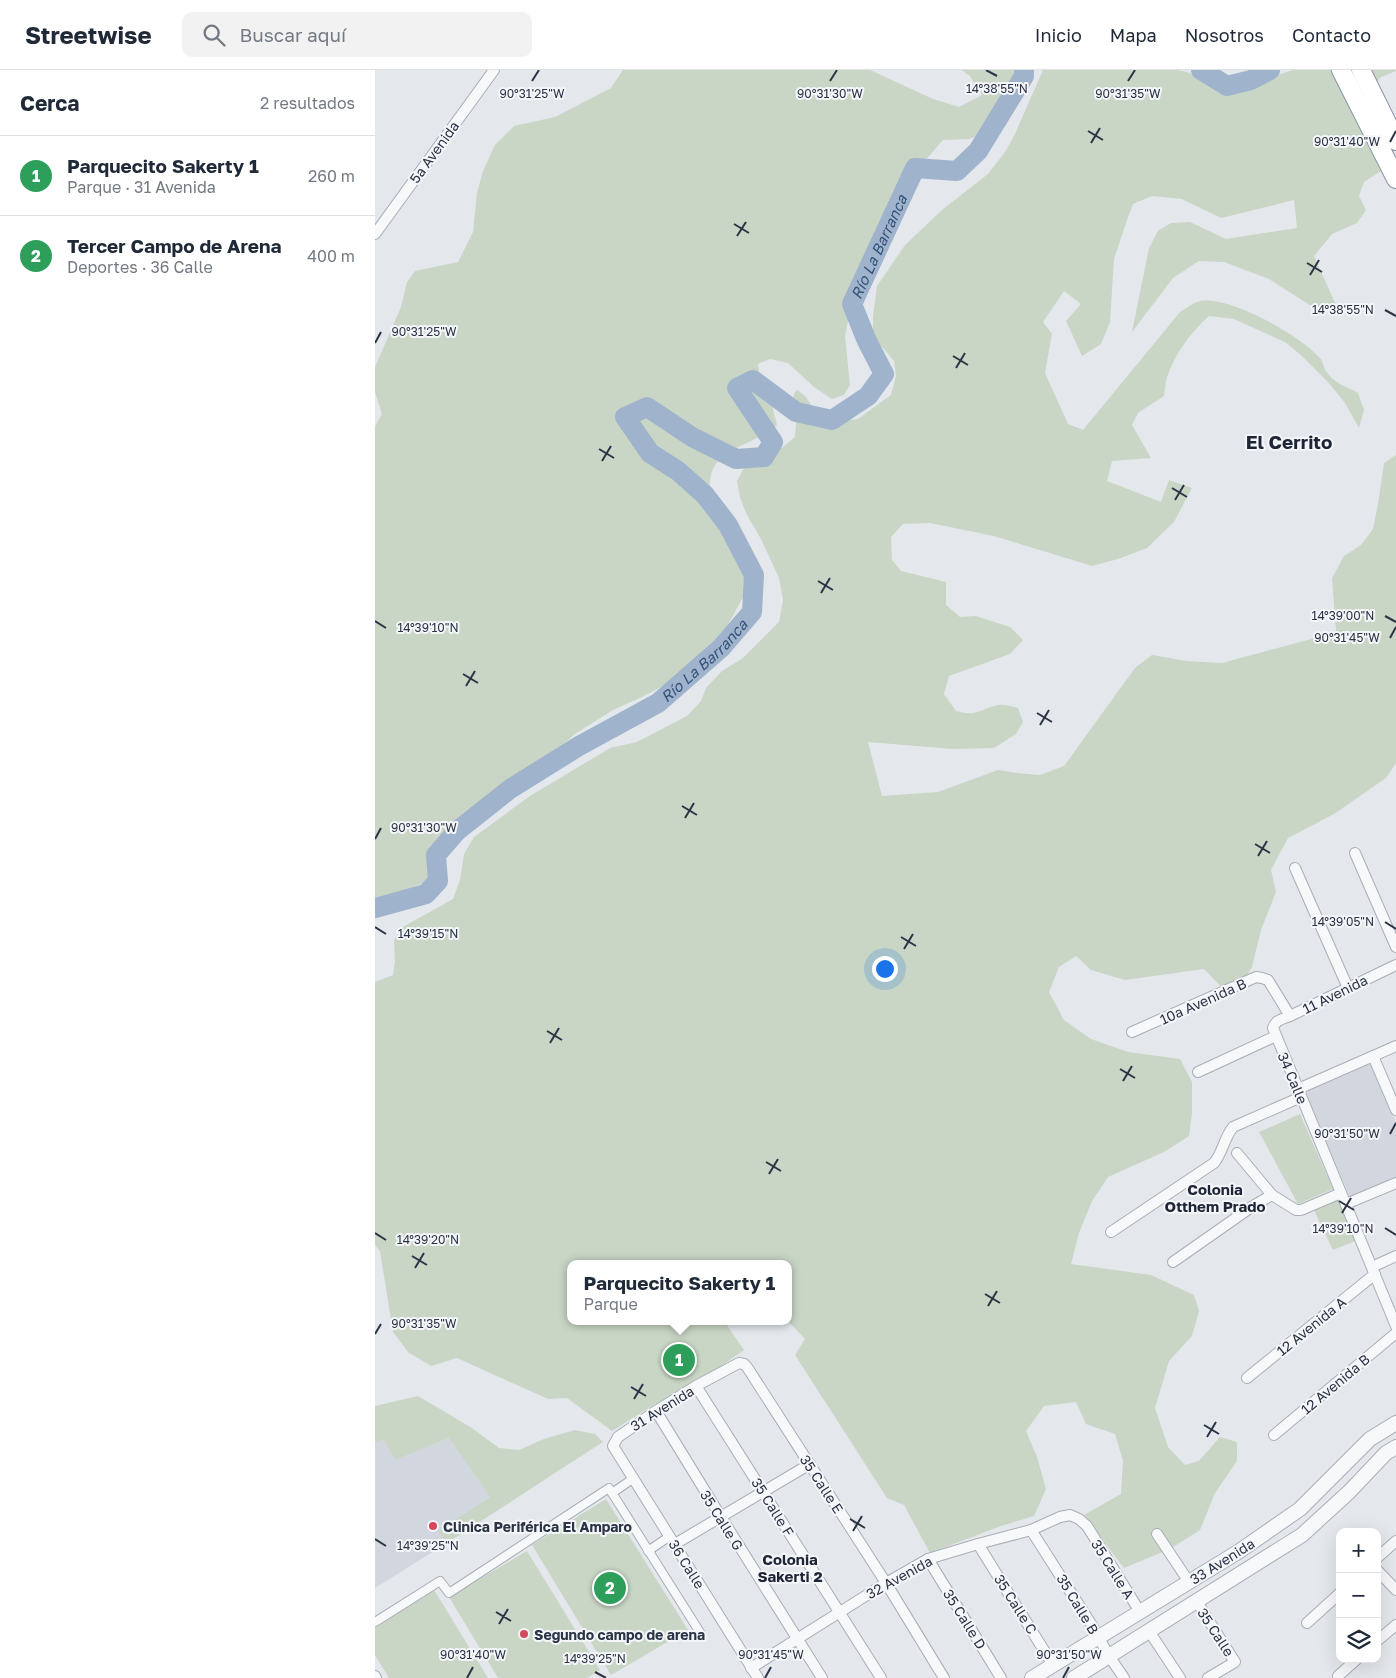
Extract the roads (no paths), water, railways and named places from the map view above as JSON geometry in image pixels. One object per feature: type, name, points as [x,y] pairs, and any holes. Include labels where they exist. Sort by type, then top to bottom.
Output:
[{"type":"highway","points":[[1341,70],[1396,179]]},
{"type":"highway","points":[[1361,70],[1396,141]]},
{"type":"street","name":"5a Avenida","points":[[375,234],[493,70]]},
{"type":"street","points":[[1355,853],[1396,947]]},
{"type":"street","points":[[1295,868],[1348,988]]},
{"type":"street","name":"11 Avenida","points":[[1275,1024],[1396,964]]},
{"type":"street","name":"10a Avenida B","points":[[1132,1032],[1256,978],[1268,980],[1290,1016]]},
{"type":"street","name":"34 Calle","points":[[1275,1024],[1273,1028],[1276,1036],[1341,1193],[1374,1271],[1393,1308],[1396,1326]]},
{"type":"street","points":[[1198,1072],[1276,1036]]},
{"type":"street","points":[[1111,1232],[1214,1163],[1220,1155],[1227,1135],[1233,1128],[1396,1046]]},
{"type":"street","points":[[1373,1056],[1396,1110]]},
{"type":"street","points":[[1237,1154],[1272,1195],[1290,1208],[1301,1210],[1341,1193]]},
{"type":"street","points":[[1346,1204],[1396,1183]]},
{"type":"street","points":[[1173,1262],[1253,1206],[1272,1195]]},
{"type":"street","name":"12 Avenida A","points":[[1247,1378],[1374,1271],[1396,1256]]},
{"type":"street","name":"12 Avenida B","points":[[1274,1435],[1396,1333]]},
{"type":"street","name":"31 Avenida","points":[[615,1450],[613,1446],[618,1436],[656,1411],[734,1365],[744,1364],[747,1367]]},
{"type":"street","name":"35 Calle E","points":[[747,1367],[886,1583],[944,1678]]},
{"type":"street","name":"35 Calle F","points":[[696,1386],[881,1678]]},
{"type":"street","name":"35 Calle G","points":[[656,1411],[822,1678]]},
{"type":"street","name":"33 Avenida","points":[[1032,1678],[1238,1552],[1300,1509],[1370,1439],[1396,1423]]},
{"type":"street","name":"33 Avenida","points":[[1074,1678],[1302,1535],[1349,1492],[1386,1453],[1396,1447]]},
{"type":"street","name":"36 Calle","points":[[615,1450],[673,1540],[757,1678]]},
{"type":"street","points":[[648,1551],[721,1517],[810,1464]]},
{"type":"street","points":[[612,1493],[634,1478]]},
{"type":"street","points":[[375,1622],[440,1581],[449,1594],[609,1488],[701,1634]]},
{"type":"street","name":"32 Avenida","points":[[751,1668],[886,1583],[928,1560],[1031,1530],[1060,1517],[1070,1515],[1079,1519],[1087,1526]]},
{"type":"street","name":"35 Calle A","points":[[1087,1526],[1140,1612]]},
{"type":"street","name":"35 Calle B","points":[[1031,1530],[1124,1678]]},
{"type":"street","points":[[1157,1534],[1189,1582]]},
{"type":"street","points":[[1381,1554],[1396,1541]]},
{"type":"street","name":"35 Calle C","points":[[978,1544],[1053,1665]]},
{"type":"street","name":"35 Calle D","points":[[928,1560],[1001,1678]]},
{"type":"street","points":[[1380,1573],[1396,1590]]},
{"type":"street","points":[[1307,1623],[1336,1597]]},
{"type":"street","name":"35 Calle","points":[[1197,1602],[1235,1662],[1208,1678]]},
{"type":"street","points":[[1381,1638],[1396,1625]]},
{"type":"street","points":[[1149,1631],[1180,1678]]},
{"type":"street","points":[[1338,1676],[1353,1663]]},
{"type":"waterway","name":"Río La Barranca","points":[[375,908],[426,894],[438,881],[436,855],[457,831],[510,789],[579,746],[658,703],[721,648],[752,612],[754,575],[728,525],[705,495],[678,471],[650,453],[625,417],[647,407],[692,437],[736,459],[764,457],[773,442],[737,388],[753,380],[796,412],[832,420],[868,396],[884,374],[867,341],[852,304],[915,168],[957,171],[978,151],[1024,76],[1024,70]]},
{"type":"waterway","name":"Río La Barranca","points":[[1201,70],[1227,86],[1251,80],[1270,70]]},
{"type":"place","name":"Parquecito Sakerty 1","points":[[679,1360]]},
{"type":"place","name":"Clinica Periférica El Amparo","points":[[433,1526]]},
{"type":"place","name":"Tercer Campo de Arena","points":[[610,1588]]},
{"type":"place","name":"Segundo campo de arena","points":[[524,1634]]},
{"type":"district","name":"El Cerrito","points":[[1289,441]]},
{"type":"district","name":"Colonia Otthem Prado","points":[[1215,1198]]},
{"type":"district","name":"Colonia Sakerti 2","points":[[790,1568]]}]
